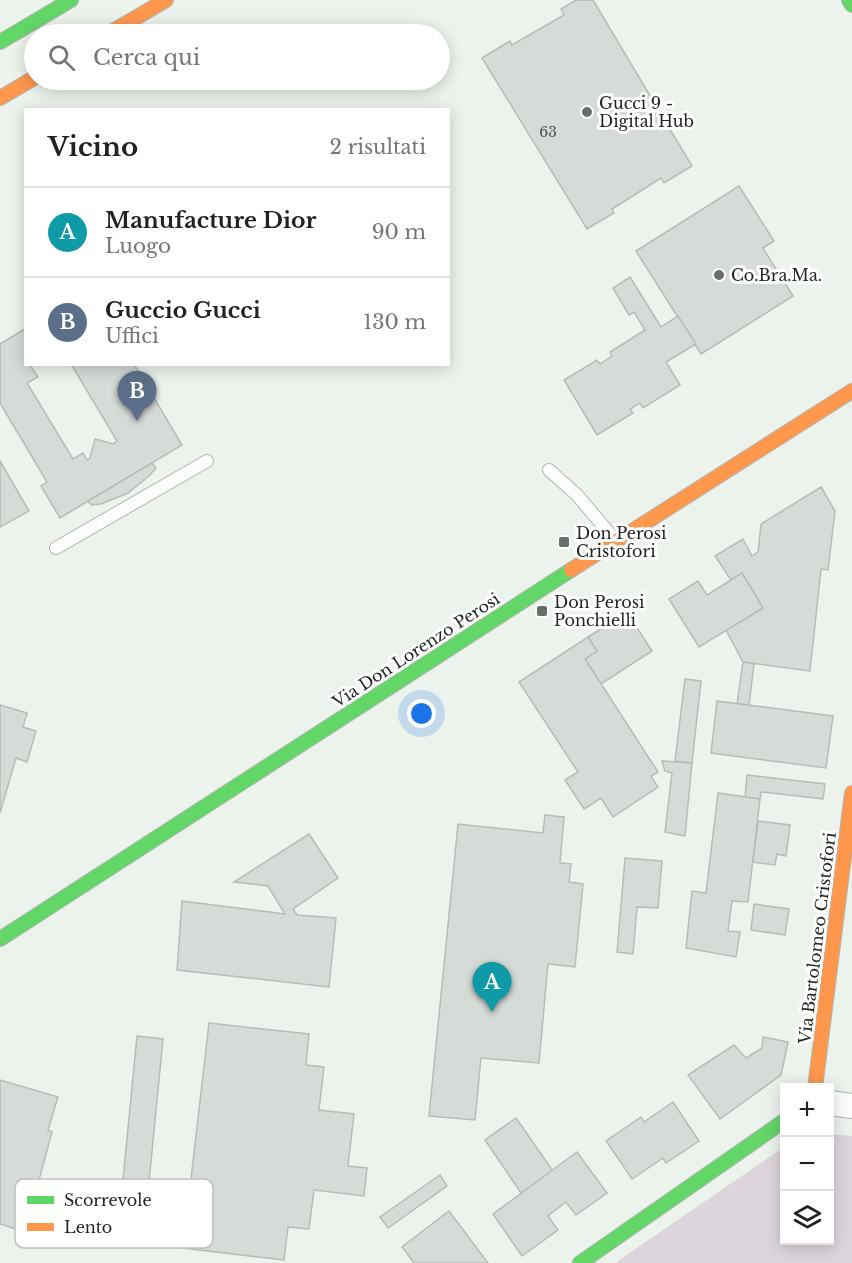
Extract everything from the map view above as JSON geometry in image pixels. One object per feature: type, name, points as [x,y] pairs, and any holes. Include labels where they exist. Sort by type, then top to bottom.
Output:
[{"type":"main road","points":[[30,24],[71,0]]},
{"type":"main road","points":[[125,24],[166,0]]},
{"type":"main road","points":[[849,0],[852,5]]},
{"type":"main road","points":[[0,42],[24,28]]},
{"type":"main road","points":[[0,98],[24,84]]},
{"type":"main road","name":"Via Don Lorenzo Perosi","points":[[0,939],[616,541],[852,392]]},
{"type":"main road","name":"Via Bartolomeo Cristofori","points":[[816,1083],[852,793]]},
{"type":"main road","points":[[580,1263],[780,1124]]},
{"type":"street","points":[[834,1104],[852,1106]]},
{"type":"lane","points":[[56,548],[207,461]]},
{"type":"lane","points":[[549,471],[577,495],[616,541]]},
{"type":"shaded area","points":[[834,1134],[852,1136],[852,1263],[615,1263],[780,1150],[780,1245],[834,1245]]},
{"type":"building","name":"Gucci 9 - Digital Hub","points":[[576,0],[593,0],[692,166],[664,183],[661,178],[612,209],[614,213],[587,229],[482,58],[510,41],[512,45],[564,15],[561,9]]},
{"type":"building","points":[[739,186],[774,241],[763,248],[793,296],[701,354],[636,251]]},
{"type":"building","points":[[630,277],[661,327],[678,316],[696,344],[666,362],[680,385],[643,408],[640,403],[630,409],[633,413],[597,435],[564,380],[597,360],[600,364],[612,356],[610,352],[645,330],[634,312],[629,315],[613,288]]},
{"type":"building","points":[[24,329],[24,366],[32,366],[38,377],[27,383],[73,459],[83,453],[87,460],[90,458],[95,439],[113,444],[117,441],[72,366],[135,366],[182,445],[60,518],[41,486],[47,482],[0,403],[0,344]]},
{"type":"building","points":[[0,461],[29,511],[0,527]]},
{"type":"building","points":[[152,463],[156,468],[128,493],[101,504],[91,505],[88,501]]},
{"type":"building","points":[[821,487],[835,511],[828,570],[821,569],[810,671],[743,662],[726,630],[763,608],[742,573],[731,580],[715,556],[743,539],[752,556],[758,552],[761,524]]},
{"type":"building","points":[[742,573],[763,608],[699,647],[669,599],[698,581],[707,595]]},
{"type":"building","points":[[627,612],[652,651],[601,684],[585,659],[597,651],[588,637]]},
{"type":"building","points":[[588,637],[597,651],[585,659],[658,772],[651,776],[658,787],[613,817],[601,798],[584,809],[565,780],[578,772],[519,682]]},
{"type":"building","points":[[743,662],[754,664],[749,705],[737,704]]},
{"type":"building","points":[[685,679],[701,681],[692,763],[675,761]]},
{"type":"building","points":[[717,701],[833,716],[826,768],[711,753]]},
{"type":"building","points":[[0,705],[27,713],[23,727],[36,731],[27,762],[16,758],[0,813]]},
{"type":"building","points":[[662,761],[692,763],[685,836],[665,832],[672,773],[665,771]]},
{"type":"building","points":[[747,775],[825,784],[823,799],[761,792],[760,799],[745,798]]},
{"type":"building","points":[[718,793],[760,799],[748,902],[732,901],[728,931],[740,932],[736,957],[686,948],[692,891],[706,893]]},
{"type":"building","points":[[545,815],[564,817],[560,863],[571,864],[569,882],[583,884],[575,967],[548,964],[539,1063],[481,1058],[475,1120],[429,1116],[458,824],[543,833]]},
{"type":"building","points":[[758,821],[790,825],[786,856],[777,854],[775,865],[753,862]]},
{"type":"building","points":[[309,834],[338,878],[293,909],[297,915],[336,918],[329,987],[177,970],[182,901],[285,914],[268,886],[234,882]]},
{"type":"building","points":[[625,858],[662,861],[658,908],[637,907],[633,954],[617,952]]},
{"type":"building","points":[[754,904],[789,909],[785,935],[751,930]]},
{"type":"building","points":[[209,1023],[309,1034],[306,1065],[324,1067],[319,1110],[354,1114],[348,1166],[367,1168],[364,1196],[314,1190],[309,1229],[288,1227],[284,1260],[183,1248],[213,1248],[213,1179],[191,1179]]},
{"type":"building","points":[[137,1036],[163,1039],[149,1179],[123,1179]]},
{"type":"building","points":[[763,1037],[788,1042],[781,1075],[720,1119],[688,1075],[734,1045],[746,1058],[762,1048]]},
{"type":"building","points":[[0,1080],[58,1097],[48,1130],[52,1132],[39,1179],[15,1179],[15,1229],[0,1224]]},
{"type":"building","points":[[673,1102],[699,1141],[666,1163],[663,1158],[632,1179],[606,1141],[641,1117],[644,1122]]},
{"type":"building","points":[[516,1118],[553,1171],[521,1193],[485,1140]]},
{"type":"building","points":[[577,1152],[607,1193],[576,1215],[566,1202],[548,1216],[558,1230],[522,1256],[493,1214]]},
{"type":"building","points":[[440,1175],[447,1186],[388,1228],[380,1217]]},
{"type":"building","points":[[449,1211],[488,1263],[414,1263],[402,1247]]},
{"type":"traffic: fast","points":[[30,24],[71,0]]},
{"type":"traffic: fast","points":[[849,0],[852,5]]},
{"type":"traffic: fast","points":[[0,42],[24,28]]},
{"type":"traffic: fast","points":[[0,939],[571,570]]},
{"type":"traffic: fast","points":[[580,1263],[780,1124]]},
{"type":"traffic: slow","points":[[125,24],[166,0]]},
{"type":"traffic: slow","points":[[0,98],[24,84]]},
{"type":"traffic: slow","points":[[571,570],[852,391]]},
{"type":"traffic: slow","points":[[816,1083],[852,793]]},
{"type":"place","name":"Gucci 9 - Digital Hub","points":[[587,112]]},
{"type":"place","name":"Co.Bra.Ma.","points":[[719,275]]},
{"type":"place","name":"Guccio Gucci","points":[[137,421]]},
{"type":"place","name":"Don Perosi Cristofori","points":[[564,542]]},
{"type":"place","name":"Don Perosi Ponchielli","points":[[542,611]]},
{"type":"place","name":"Manufacture Dior","points":[[492,1012]]}]
